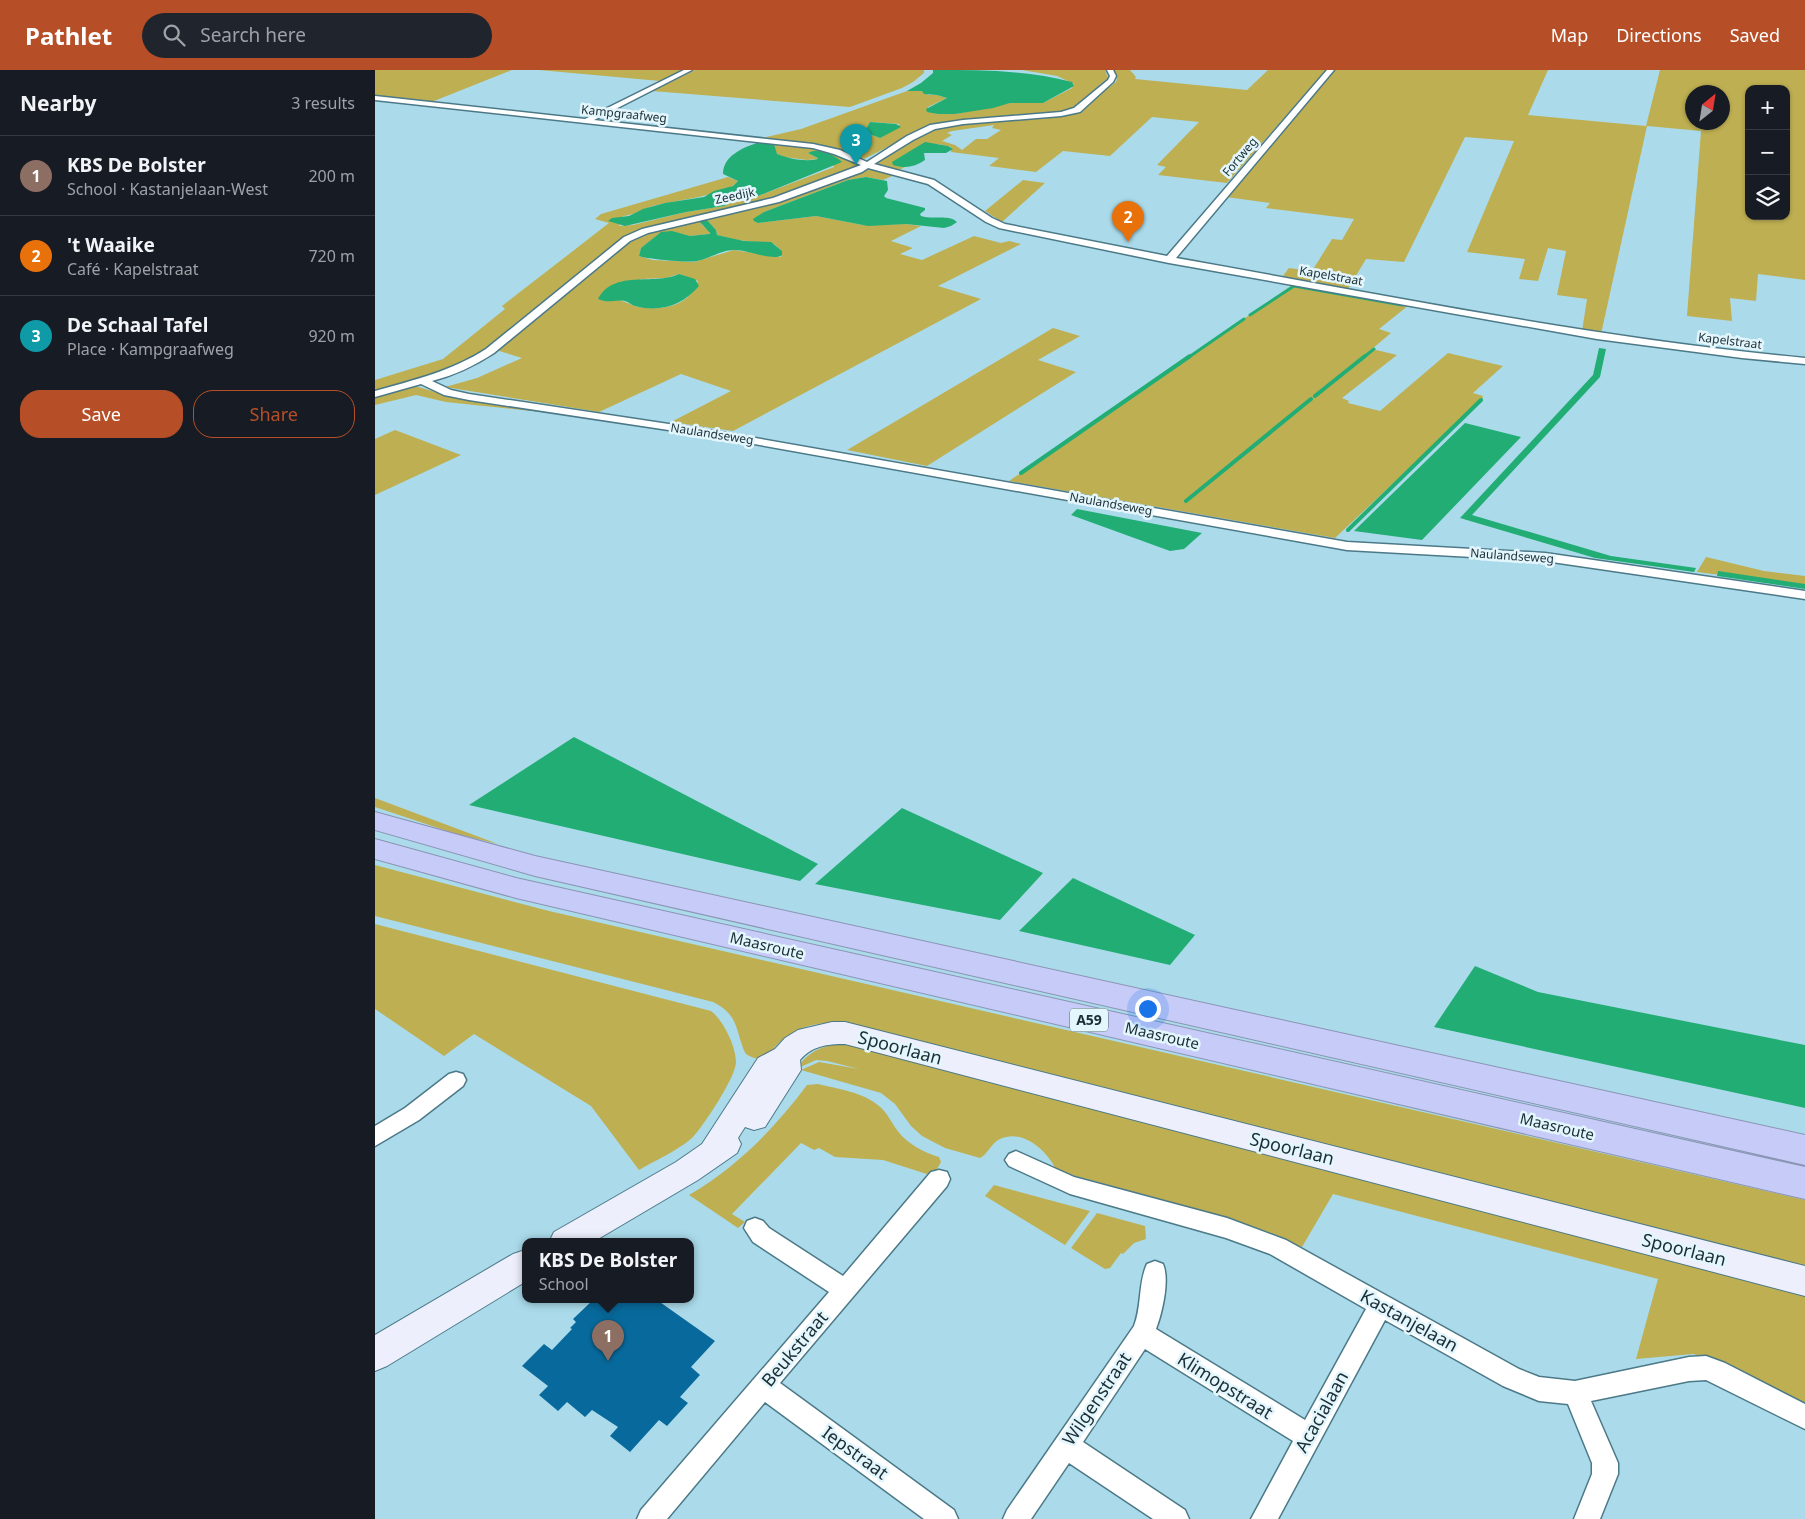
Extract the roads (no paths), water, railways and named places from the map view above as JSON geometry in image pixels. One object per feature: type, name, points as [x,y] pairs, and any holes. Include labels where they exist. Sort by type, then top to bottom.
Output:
[{"type":"highway","name":"Maasroute","points":[[375,821],[535,866],[1805,1150]]},
{"type":"highway","name":"Maasroute","points":[[375,849],[516,888],[1805,1183]]},
{"type":"main road","name":"Spoorlaan","points":[[572,1238],[687,1170],[734,1139],[753,1118],[786,1070],[785,1057],[795,1046],[808,1038],[832,1033],[845,1034],[1805,1281]]},
{"type":"main road","points":[[375,1354],[522,1267]]},
{"type":"street","points":[[586,121],[689,70]]},
{"type":"street","name":"Zeedijk","points":[[375,394],[461,368],[483,356],[607,254],[635,235],[669,224],[763,204],[868,165],[910,138],[933,127],[963,122],[1061,114],[1073,111],[1111,81],[1113,76],[1110,70]]},
{"type":"street","name":"Fortweg","points":[[1169,260],[1331,70]]},
{"type":"street","name":"Kampgraafweg","points":[[375,98],[813,146],[837,152],[868,165]]},
{"type":"street","name":"Kapelstraat","points":[[868,165],[931,182],[1001,226],[1088,245],[1597,336],[1742,355],[1805,361]]},
{"type":"street","name":"Naulandseweg","points":[[423,381],[431,386],[455,394],[715,434],[1347,546],[1545,557],[1805,595]]},
{"type":"street","points":[[375,1137],[412,1114],[456,1080]]},
{"type":"street","name":"Kastanjelaan","points":[[1016,1160],[1070,1185],[1252,1236],[1311,1265],[1523,1383],[1545,1390],[1575,1393],[1689,1369],[1706,1368],[1725,1375],[1805,1417]]},
{"type":"street","name":"Beukstraat","points":[[650,1519],[939,1179]]},
{"type":"street","points":[[755,1228],[761,1235],[845,1290]]},
{"type":"street","name":"Wilgenstraat","points":[[1016,1519],[1142,1334],[1150,1315],[1155,1271]]},
{"type":"street","name":"Acacialaan","points":[[1264,1519],[1381,1305]]},
{"type":"street","name":"Klimopstraat","points":[[1142,1334],[1309,1437]]},
{"type":"street","name":"Iepstraat","points":[[764,1386],[945,1519]]},
{"type":"street","points":[[1575,1393],[1605,1463],[1605,1474],[1587,1519]]},
{"type":"street","points":[[1066,1446],[1176,1519]]},
{"type":"waterway","points":[[1250,315],[1294,286],[1402,305]]},
{"type":"waterway","points":[[1189,357],[1244,319]]},
{"type":"waterway","points":[[1364,357],[1374,349]]},
{"type":"waterway","points":[[1021,473],[1190,356]]},
{"type":"waterway","points":[[1315,396],[1365,356]]},
{"type":"waterway","points":[[1186,501],[1311,399]]},
{"type":"waterway","points":[[1348,530],[1481,400]]},
{"type":"place","name":"De Schaal Tafel","points":[[856,165]]},
{"type":"place","name":"'t Waaike","points":[[1128,242]]},
{"type":"place","name":"KBS De Bolster","points":[[608,1361]]}]
